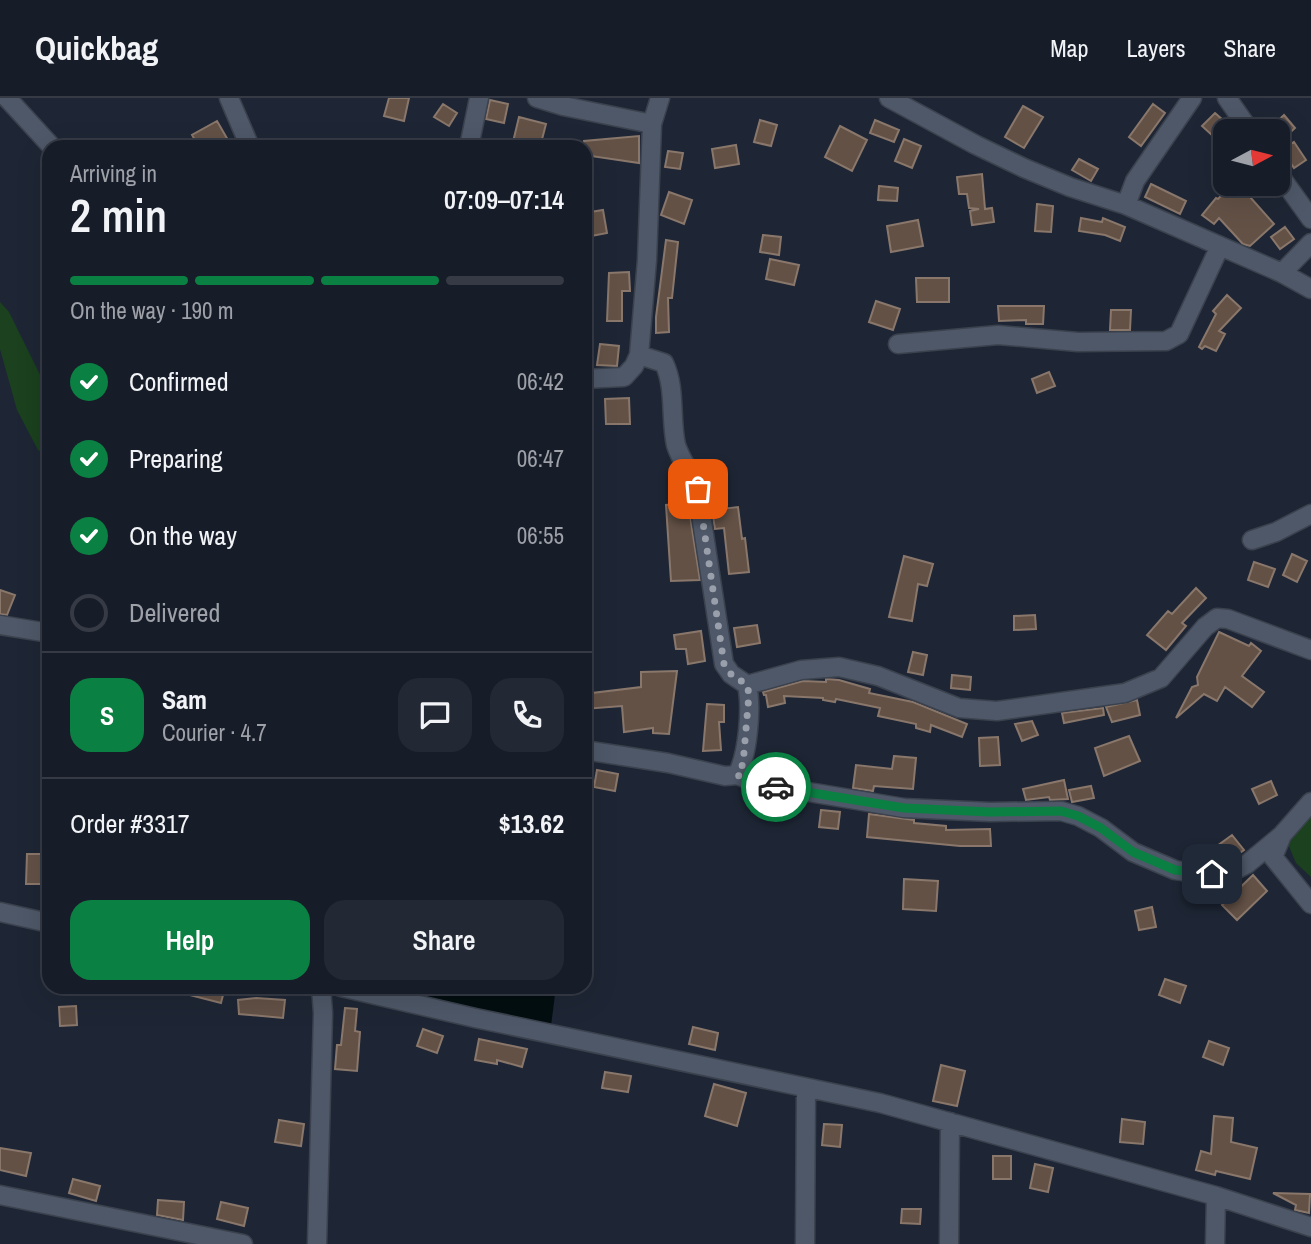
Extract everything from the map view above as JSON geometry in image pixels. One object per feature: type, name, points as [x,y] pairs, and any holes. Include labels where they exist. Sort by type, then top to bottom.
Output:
[{"type":"street","points":[[8,98],[46,140]]},
{"type":"street","points":[[229,98],[247,140]]},
{"type":"street","points":[[470,140],[479,98]]},
{"type":"street","points":[[537,98],[652,124]]},
{"type":"street","points":[[592,379],[624,377],[639,355],[647,260],[652,124],[660,98]]},
{"type":"street","points":[[889,98],[1024,168],[1070,187],[1126,205],[1282,273],[1311,289]]},
{"type":"street","points":[[1126,205],[1136,181],[1192,98]]},
{"type":"street","points":[[1227,98],[1242,119]]},
{"type":"street","points":[[1290,190],[1311,219]]},
{"type":"street","points":[[1282,273],[1311,243]]},
{"type":"street","points":[[898,344],[998,335],[1078,342],[1166,341],[1179,334],[1220,246]]},
{"type":"street","points":[[639,355],[664,363],[670,375],[676,442],[680,456],[698,489],[722,657],[731,674],[747,685],[802,670],[839,667],[877,676],[959,708],[997,711],[1125,693],[1161,678],[1205,627],[1217,618],[1311,650]]},
{"type":"street","points":[[1252,540],[1276,532],[1311,514]]},
{"type":"street","points":[[0,625],[42,632]]},
{"type":"street","points":[[737,775],[743,764],[745,750],[747,685]]},
{"type":"street","points":[[592,751],[668,763],[724,776],[737,775],[761,784],[904,808],[990,812],[1061,811],[1101,828],[1133,852],[1175,870],[1193,873],[1228,874],[1247,864],[1282,835],[1311,802]]},
{"type":"street","points":[[1282,835],[1273,858],[1311,904]]},
{"type":"street","points":[[0,912],[42,921]]},
{"type":"street","points":[[317,1244],[322,994]]},
{"type":"street","points":[[371,994],[880,1103],[1216,1196],[1311,1227]]},
{"type":"street","points":[[805,1244],[806,1089]]},
{"type":"street","points":[[949,1244],[950,1122]]},
{"type":"street","points":[[0,1195],[243,1244]]},
{"type":"street","points":[[1215,1244],[1216,1196]]},
{"type":"green space","points":[[0,302],[9,312],[42,379],[42,452],[38,450],[17,410],[0,349]]},
{"type":"green space","points":[[1311,816],[1311,877],[1296,863],[1288,844]]},
{"type":"shaded area","points":[[413,994],[555,994],[551,1026],[429,1000]]},
{"type":"building","points":[[389,98],[409,98],[404,121],[384,116]]},
{"type":"building","points":[[490,100],[508,104],[504,123],[486,119]]},
{"type":"building","points":[[443,104],[457,113],[449,126],[434,117]]},
{"type":"building","points":[[1153,104],[1165,113],[1141,146],[1129,137]]},
{"type":"building","points":[[1023,106],[1043,117],[1024,148],[1005,137]]},
{"type":"building","points":[[1215,113],[1222,119],[1213,119],[1213,136],[1202,126]]},
{"type":"building","points":[[519,117],[546,124],[542,140],[513,140]]},
{"type":"building","points":[[760,120],[777,125],[771,146],[754,142]]},
{"type":"building","points":[[875,120],[899,130],[894,142],[870,133]]},
{"type":"building","points":[[217,121],[228,140],[195,140],[192,135]]},
{"type":"building","points":[[840,126],[867,140],[852,171],[825,157]]},
{"type":"building","points":[[639,136],[639,163],[592,156],[592,140]]},
{"type":"building","points":[[904,139],[921,146],[912,168],[895,161]]},
{"type":"building","points":[[1294,142],[1306,160],[1294,168],[1290,162],[1290,145]]},
{"type":"building","points":[[736,145],[739,164],[715,168],[712,149]]},
{"type":"building","points":[[668,151],[683,153],[680,169],[665,167]]},
{"type":"building","points":[[1079,159],[1098,169],[1091,181],[1072,170]]},
{"type":"building","points":[[982,174],[985,209],[992,208],[994,222],[972,225],[970,211],[979,209],[969,208],[967,194],[959,194],[957,177]]},
{"type":"building","points":[[1151,184],[1186,201],[1180,214],[1145,197]]},
{"type":"building","points":[[879,186],[898,188],[897,201],[878,200]]},
{"type":"building","points":[[669,192],[692,200],[684,224],[661,215]]},
{"type":"building","points":[[1221,196],[1251,196],[1274,224],[1250,246],[1243,244],[1219,218],[1214,224],[1202,215],[1216,198]]},
{"type":"building","points":[[1037,204],[1053,206],[1051,232],[1035,231]]},
{"type":"building","points":[[603,210],[607,233],[592,236],[592,212]]},
{"type":"building","points":[[1081,218],[1102,222],[1103,218],[1125,227],[1120,241],[1105,235],[1079,231]]},
{"type":"building","points":[[918,220],[923,246],[891,252],[887,226]]},
{"type":"building","points":[[1285,227],[1294,239],[1280,249],[1271,237]]},
{"type":"building","points":[[763,235],[781,237],[779,255],[760,252]]},
{"type":"building","points":[[666,240],[678,242],[672,298],[668,298],[669,332],[656,333],[656,317]]},
{"type":"building","points":[[770,259],[799,265],[794,285],[766,279]]},
{"type":"building","points":[[629,272],[630,291],[622,291],[622,321],[607,321],[609,273]]},
{"type":"building","points":[[916,278],[949,278],[949,302],[917,302]]},
{"type":"building","points":[[1227,295],[1241,308],[1219,331],[1225,334],[1216,351],[1205,346],[1202,349],[1199,347],[1216,314],[1213,311]]},
{"type":"building","points":[[876,301],[900,309],[893,330],[869,322]]},
{"type":"building","points":[[998,306],[1044,306],[1043,324],[1026,324],[1026,320],[999,321]]},
{"type":"building","points":[[1111,310],[1131,310],[1130,330],[1110,330]]},
{"type":"building","points":[[600,344],[619,346],[617,366],[597,365]]},
{"type":"building","points":[[1049,372],[1055,386],[1037,393],[1032,379]]},
{"type":"building","points":[[629,398],[630,424],[606,424],[605,399]]},
{"type":"building","points":[[688,503],[700,580],[671,581],[666,505]]},
{"type":"building","points":[[738,507],[749,572],[729,574],[724,528],[715,529],[712,510]]},
{"type":"building","points":[[1292,554],[1307,561],[1297,582],[1283,575]]},
{"type":"building","points":[[904,556],[933,564],[927,586],[918,584],[912,621],[889,617]]},
{"type":"building","points":[[1254,562],[1275,569],[1268,587],[1248,580]]},
{"type":"building","points":[[1196,588],[1206,598],[1182,623],[1186,626],[1166,650],[1147,635],[1168,611],[1172,614]]},
{"type":"building","points":[[0,590],[15,595],[7,615],[0,614]]},
{"type":"building","points":[[1035,615],[1036,629],[1014,630],[1014,616]]},
{"type":"building","points":[[757,625],[760,643],[737,647],[734,628]]},
{"type":"building","points":[[701,631],[705,661],[688,664],[686,649],[676,649],[674,635]]},
{"type":"building","points":[[1219,632],[1249,646],[1251,643],[1261,651],[1242,676],[1264,692],[1252,707],[1225,687],[1217,701],[1204,694],[1176,718],[1192,687],[1198,685],[1197,677]]},
{"type":"building","points":[[913,652],[927,655],[923,675],[908,672]]},
{"type":"building","points":[[677,671],[669,734],[653,733],[653,728],[624,732],[622,706],[592,708],[592,693],[641,687],[641,672]]},
{"type":"building","points":[[952,675],[971,677],[970,690],[951,688]]},
{"type":"building","points":[[826,679],[870,689],[869,693],[913,702],[967,724],[962,737],[931,725],[930,732],[916,728],[916,724],[878,716],[880,708],[836,699],[835,702],[823,698],[784,696],[785,703],[768,707],[763,692],[803,681],[826,682]]},
{"type":"building","points":[[1137,700],[1140,715],[1112,722],[1106,707]]},
{"type":"building","points":[[707,704],[724,705],[724,722],[719,722],[721,750],[703,751]]},
{"type":"building","points":[[1103,708],[1104,715],[1064,723],[1062,713]]},
{"type":"building","points":[[1032,721],[1038,735],[1022,741],[1015,724]]},
{"type":"building","points":[[1129,736],[1140,761],[1104,776],[1095,748]]},
{"type":"building","points":[[998,737],[1000,765],[980,766],[979,738]]},
{"type":"building","points":[[894,756],[916,758],[913,789],[874,786],[873,791],[853,788],[856,765],[892,769]]},
{"type":"building","points":[[597,770],[618,774],[615,791],[594,787]]},
{"type":"building","points":[[1064,780],[1068,799],[1050,800],[1049,797],[1026,800],[1023,789]]},
{"type":"building","points":[[1271,781],[1277,795],[1259,804],[1252,789]]},
{"type":"building","points":[[1091,786],[1094,798],[1072,802],[1069,790]]},
{"type":"building","points":[[821,810],[840,812],[838,829],[819,827]]},
{"type":"building","points":[[869,814],[946,826],[946,830],[990,829],[991,846],[960,846],[867,837]]},
{"type":"building","points":[[1232,835],[1244,850],[1229,861],[1217,846]]},
{"type":"building","points":[[27,854],[42,854],[42,884],[26,884]]},
{"type":"building","points":[[1253,875],[1267,891],[1237,920],[1222,905]]},
{"type":"building","points":[[904,879],[938,881],[936,911],[903,909]]},
{"type":"building","points":[[1152,907],[1156,927],[1139,930],[1135,911]]},
{"type":"building","points":[[1165,979],[1186,986],[1180,1003],[1159,995]]},
{"type":"building","points":[[186,994],[223,994],[221,1003]]},
{"type":"building","points":[[238,1000],[285,1000],[283,1018],[239,1014]]},
{"type":"building","points":[[76,1006],[77,1025],[60,1026],[59,1007]]},
{"type":"building","points":[[345,1008],[357,1009],[355,1031],[360,1032],[357,1071],[335,1069]]},
{"type":"building","points":[[693,1027],[718,1033],[715,1050],[689,1044]]},
{"type":"building","points":[[423,1029],[443,1036],[437,1053],[417,1046]]},
{"type":"building","points":[[479,1039],[527,1049],[522,1067],[497,1060],[497,1064],[475,1060]]},
{"type":"building","points":[[1209,1041],[1229,1048],[1223,1065],[1203,1057]]},
{"type":"building","points":[[941,1065],[965,1071],[957,1106],[933,1101]]},
{"type":"building","points":[[605,1072],[631,1076],[628,1092],[602,1088]]},
{"type":"building","points":[[714,1084],[746,1093],[737,1126],[705,1116]]},
{"type":"building","points":[[1214,1116],[1233,1118],[1231,1142],[1257,1148],[1250,1179],[1216,1171],[1215,1175],[1196,1170],[1201,1151],[1211,1154]]},
{"type":"building","points":[[1122,1119],[1145,1122],[1143,1144],[1120,1142]]},
{"type":"building","points":[[279,1120],[304,1124],[301,1146],[275,1142]]},
{"type":"building","points":[[824,1124],[842,1125],[840,1147],[822,1145]]},
{"type":"building","points":[[0,1148],[31,1153],[26,1176],[0,1170]]},
{"type":"building","points":[[993,1156],[1011,1156],[1011,1179],[993,1179]]},
{"type":"building","points":[[1035,1164],[1053,1168],[1048,1192],[1030,1188]]},
{"type":"building","points":[[73,1179],[100,1186],[96,1201],[69,1193]]},
{"type":"building","points":[[1273,1193],[1310,1194],[1309,1213],[1295,1210],[1296,1205]]},
{"type":"building","points":[[158,1200],[184,1202],[183,1220],[157,1215]]},
{"type":"building","points":[[221,1202],[248,1208],[244,1226],[217,1219]]},
{"type":"building","points":[[902,1209],[921,1209],[920,1224],[901,1223]]},
{"type":"way so far","points":[[698,489],[720,650],[724,664],[731,674],[747,685],[749,694],[743,764],[737,775],[776,787]]},
{"type":"route","points":[[776,787],[904,808],[990,812],[1061,811],[1078,816],[1101,828],[1133,852],[1175,870],[1212,874]]}]
